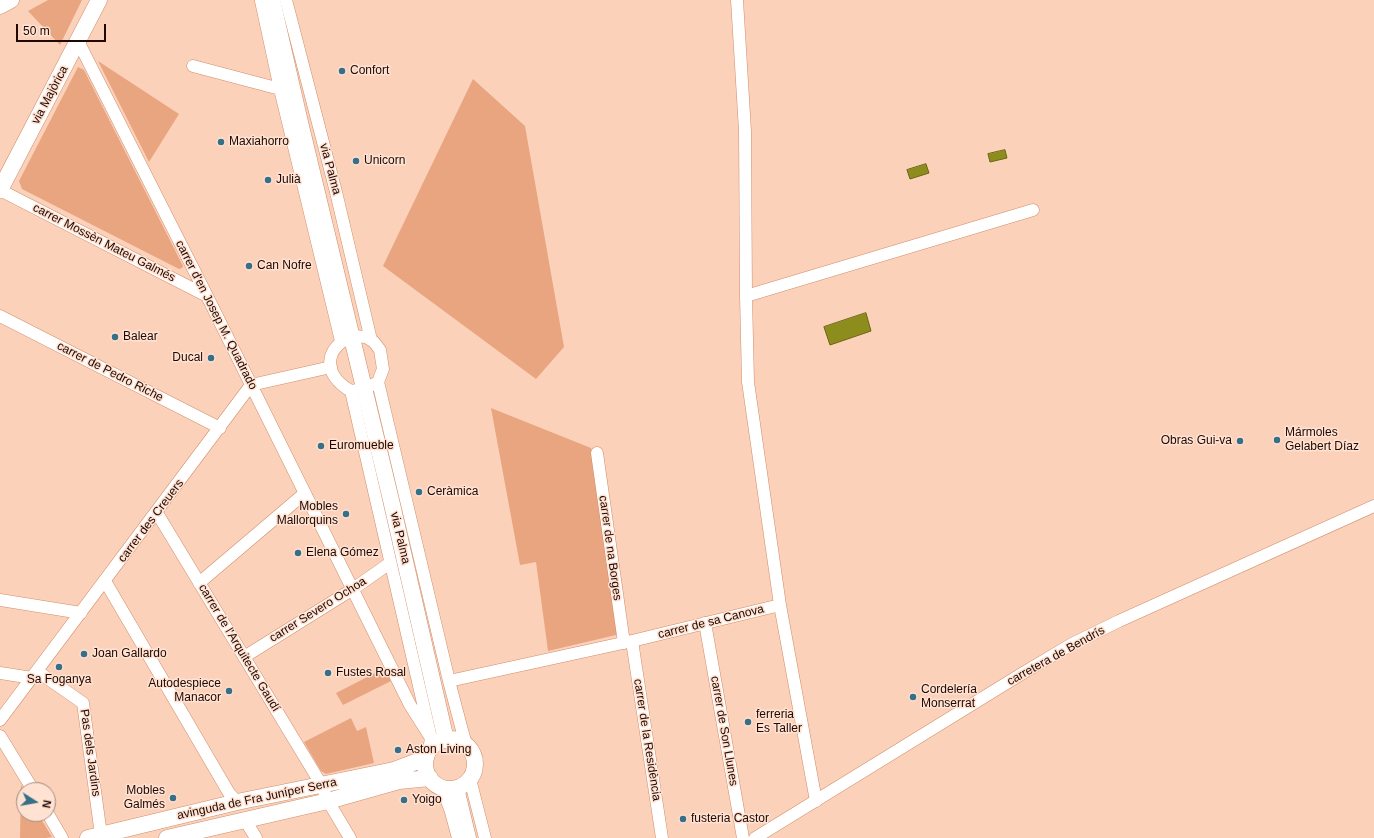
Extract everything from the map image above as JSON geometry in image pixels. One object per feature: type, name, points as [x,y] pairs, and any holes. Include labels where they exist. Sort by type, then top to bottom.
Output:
[{"type":"main road","points":[[0,6],[11,0]]},
{"type":"main road","name":"via Majòrica","points":[[0,190],[99,0]]},
{"type":"main road","name":"via Palma","points":[[272,1],[299,118],[346,338],[364,387],[433,747]]},
{"type":"main road","points":[[443,785],[465,784],[470,779],[474,771],[475,764],[473,756],[462,742],[455,740],[433,747],[427,772],[443,785],[468,838]]},
{"type":"main road","name":"avinguda de Fra Juníper Serra","points":[[94,836],[237,802],[394,770],[433,747]]},
{"type":"main road","name":"avinguda de Fra Juníper Serra","points":[[167,838],[328,801],[399,781],[443,785]]},
{"type":"street","points":[[737,0],[745,131],[748,382],[780,605]]},
{"type":"street","points":[[272,1],[280,89],[346,338]]},
{"type":"street","name":"via Palma","points":[[272,1],[339,206],[371,340],[380,350],[382,370],[364,387]]},
{"type":"street","name":"carrer d'en Josep M. Quadrado","points":[[78,41],[252,385],[410,705],[433,747]]},
{"type":"street","points":[[192,66],[280,89]]},
{"type":"street","name":"carrer Mossèn Mateu Galmés","points":[[0,190],[207,296]]},
{"type":"street","points":[[746,296],[1033,210]]},
{"type":"street","name":"carrer de Pedro Riche","points":[[0,316],[220,428]]},
{"type":"street","points":[[364,387],[336,380],[330,363],[332,352],[346,338],[366,337],[371,340]]},
{"type":"street","points":[[252,385],[331,367]]},
{"type":"street","name":"carrer des Creuers","points":[[0,720],[252,385]]},
{"type":"street","name":"via Palma","points":[[364,387],[390,563],[433,747]]},
{"type":"street","name":"via Palma","points":[[364,387],[449,681],[462,734],[467,747]]},
{"type":"street","name":"carrer de na Borges","points":[[597,452],[628,642]]},
{"type":"street","points":[[199,583],[305,493]]},
{"type":"street","name":"carretera de Bendrís","points":[[756,838],[1072,644],[1374,506]]},
{"type":"street","name":"carrer de l'Arquitecte Gaudí","points":[[157,513],[321,784],[328,801],[350,838]]},
{"type":"street","name":"carrer Severo Ochoa","points":[[244,657],[353,590],[390,563]]},
{"type":"street","points":[[105,581],[229,793],[237,802]]},
{"type":"street","points":[[0,600],[81,613]]},
{"type":"street","name":"carrer de sa Canova","points":[[449,681],[628,642],[780,605],[816,801]]},
{"type":"street","name":"carrer de Son Llunes","points":[[705,624],[743,838]]},
{"type":"street","name":"carrer de la Residència","points":[[628,642],[662,838]]},
{"type":"street","points":[[0,673],[35,674]]},
{"type":"street","name":"Pas dels Jardins","points":[[35,674],[82,703],[94,836]]},
{"type":"street","points":[[0,736],[28,782]]},
{"type":"street","points":[[470,779],[485,838]]},
{"type":"street","points":[[443,785],[458,838]]},
{"type":"street","points":[[245,820],[256,838]]},
{"type":"street","points":[[53,822],[62,838]]},
{"type":"shaded area","points":[[48,0],[82,0],[60,45],[28,11]]},
{"type":"shaded area","points":[[98,61],[179,114],[149,162]]},
{"type":"shaded area","points":[[78,67],[84,70],[183,266],[182,268],[179,269],[22,189],[19,181]]},
{"type":"shaded area","points":[[473,79],[525,126],[564,347],[536,379],[383,266]]},
{"type":"shaded area","points":[[1005,150],[1007,158],[990,162],[988,154]]},
{"type":"shaded area","points":[[926,164],[929,173],[910,179],[907,170]]},
{"type":"shaded area","points":[[866,313],[871,331],[830,345],[824,327]]},
{"type":"shaded area","points":[[491,408],[591,448],[619,630],[616,635],[548,651],[536,562],[520,565]]},
{"type":"shaded area","points":[[385,668],[391,681],[343,705],[336,693]]},
{"type":"shaded area","points":[[351,718],[357,731],[366,727],[374,763],[326,774],[321,771],[304,742]]},
{"type":"shaded area","points":[[20,822],[43,822],[52,837],[46,838],[20,838]]},
{"type":"place","name":"Confort","points":[[342,71]]},
{"type":"place","name":"Maxiahorro","points":[[221,142]]},
{"type":"place","name":"Unicorn","points":[[356,161]]},
{"type":"place","name":"Julià","points":[[268,180]]},
{"type":"place","name":"Can Nofre","points":[[249,266]]},
{"type":"place","name":"Balear","points":[[115,337]]},
{"type":"place","name":"Ducal","points":[[211,358]]},
{"type":"place","name":"Mármoles Gelabert Díaz","points":[[1277,440]]},
{"type":"place","name":"Obras Gui-va","points":[[1240,441]]},
{"type":"place","name":"Euromueble","points":[[321,446]]},
{"type":"place","name":"Ceràmica","points":[[419,492]]},
{"type":"place","name":"Mobles Mallorquins","points":[[346,514]]},
{"type":"place","name":"Elena Gómez","points":[[298,553]]},
{"type":"place","name":"Joan Gallardo","points":[[84,654]]},
{"type":"place","name":"Sa Foganya","points":[[59,667]]},
{"type":"place","name":"Fustes Rosal","points":[[328,673]]},
{"type":"place","name":"Autodespiece Manacor","points":[[229,691]]},
{"type":"place","name":"Cordelería Monserrat","points":[[913,697]]},
{"type":"place","name":"ferreria Es Taller","points":[[748,722]]},
{"type":"place","name":"Aston Living","points":[[398,750]]},
{"type":"place","name":"Mobles Galmés","points":[[173,798]]},
{"type":"place","name":"Yoigo","points":[[404,800]]},
{"type":"place","name":"fusteria Castor","points":[[683,819]]}]
